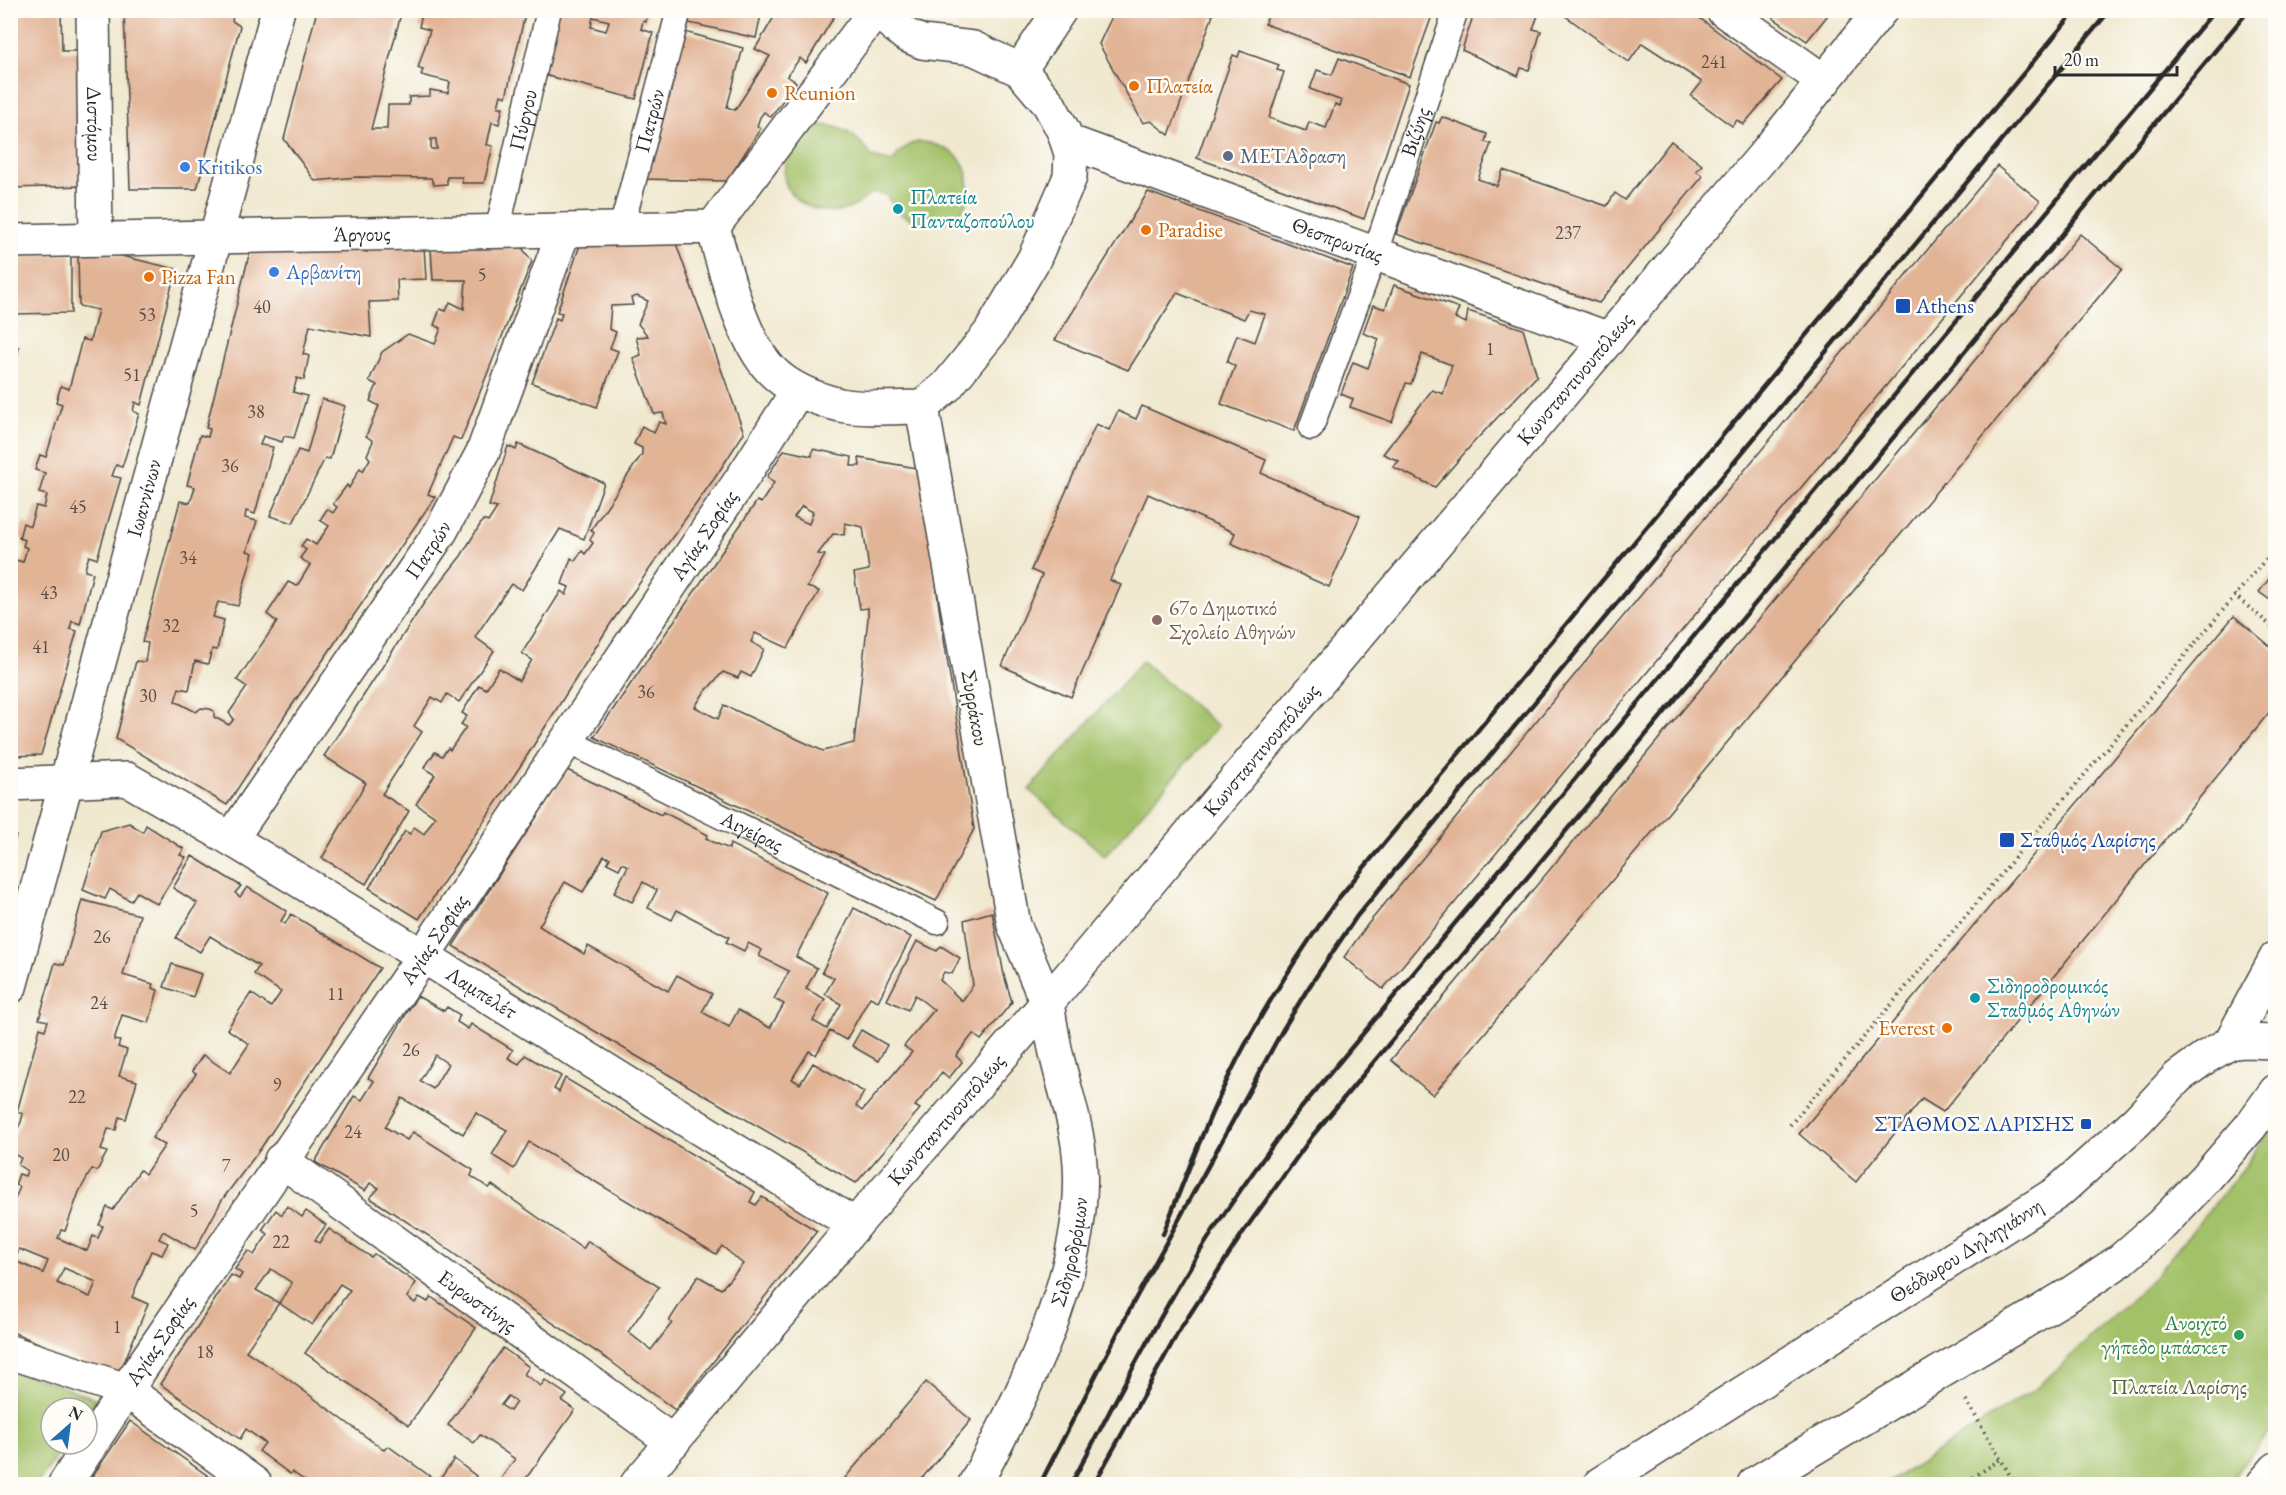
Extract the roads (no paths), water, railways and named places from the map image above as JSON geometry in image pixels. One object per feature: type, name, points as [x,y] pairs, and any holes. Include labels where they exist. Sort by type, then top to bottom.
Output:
[{"type":"street","name":"Διστόμου","points":[[93,10],[96,239]]},
{"type":"street","name":"Ιωαννίνων","points":[[10,987],[278,10]]},
{"type":"street","points":[[876,10],[906,35],[922,42],[973,48],[1020,70],[1049,104],[1067,141],[1071,154],[1070,177],[1034,259],[990,333],[947,386],[922,407],[841,405],[798,390],[771,371],[752,343],[728,282],[713,227],[876,10]]},
{"type":"street","points":[[1020,70],[1060,10]]},
{"type":"street","points":[[1723,10],[1824,81]]},
{"type":"street","name":"Κωνσταντινουπόλεως","points":[[637,1485],[855,1225],[1047,1003],[1609,339],[1765,154],[1881,10]]},
{"type":"street","name":"Θεσπρωτίας","points":[[1067,141],[1609,339]]},
{"type":"street","name":"Άργους","points":[[10,241],[713,227]]},
{"type":"street","name":"Πατρών","points":[[231,839],[441,531],[483,452],[564,230]]},
{"type":"street","name":"Αγίας Σοφίας","points":[[65,1485],[281,1160],[423,956],[567,741],[798,390]]},
{"type":"street","name":"Συρράκου","points":[[922,407],[1014,925],[1047,1003]]},
{"type":"street","name":"Λαμπελέτ","points":[[10,784],[127,779],[231,839],[423,956],[855,1225]]},
{"type":"street","points":[[2230,1043],[2276,958]]},
{"type":"street","name":"Σιδηροδρόμων","points":[[975,1485],[1029,1377],[1052,1319],[1069,1267],[1078,1215],[1080,1164],[1071,1109],[1056,1052],[1047,1003]]},
{"type":"street","points":[[2230,1043],[2276,1042]]},
{"type":"street","name":"Θεόδωρου Δηληγιάννη","points":[[1600,1485],[2058,1192],[2137,1121],[2178,1077],[2230,1043]]},
{"type":"street","points":[[1754,1485],[2070,1294],[2121,1260],[2162,1224],[2205,1179],[2250,1127],[2276,1091]]},
{"type":"street","name":"Ευρωστίνης","points":[[281,1160],[673,1442]]},
{"type":"street","points":[[10,1352],[126,1390],[255,1485]]},
{"type":"street","points":[[2263,1485],[2276,1469]]},
{"type":"lane","name":"Πύργου","points":[[497,231],[549,10]]},
{"type":"lane","name":"Πατρών","points":[[621,229],[679,10]]},
{"type":"lane","name":"Βιζύης","points":[[1311,428],[1375,253],[1456,10]]},
{"type":"lane","name":"Αιγείρας","points":[[567,741],[937,922]]},
{"type":"railway","points":[[1163,1234],[1208,1122],[1241,1052],[1287,974],[1337,900],[2076,10]]},
{"type":"railway","points":[[1040,1484],[1132,1305],[1282,1031],[1357,916],[2110,10]]},
{"type":"railway","points":[[1071,1484],[1173,1295],[1226,1212],[1292,1119],[2215,10]]},
{"type":"railway","points":[[1094,1484],[1179,1331],[1244,1231],[1313,1135],[2249,10]]},
{"type":"place","name":"Πλατεία","points":[[1134,86]]},
{"type":"place","name":"Reunion","points":[[772,93]]},
{"type":"place","name":"ΜΕΤΑδραση","points":[[1228,156]]},
{"type":"place","name":"Kritikos","points":[[185,167]]},
{"type":"place","name":"Πλατεία Πανταζοπούλου","points":[[898,209]]},
{"type":"place","name":"Paradise","points":[[1146,230]]},
{"type":"place","name":"Αρβανίτη","points":[[274,272]]},
{"type":"place","name":"Pizza Fan","points":[[149,277]]},
{"type":"place","name":"Athens","points":[[1903,306]]},
{"type":"place","name":"67ο Δημοτικό Σχολείο Αθηνών","points":[[1157,620]]},
{"type":"place","name":"Σταθμός Λαρίσης","points":[[2007,840]]},
{"type":"place","name":"Σιδηροδρομικός Σταθμός Αθηνών","points":[[1975,998]]},
{"type":"place","name":"Everest","points":[[1947,1028]]},
{"type":"place","name":"ΣΤΑΘΜΟΣ ΛΑΡΙΣΗΣ","points":[[2086,1124]]},
{"type":"place","name":"Ανοιχτό γήπεδο μπάσκετ","points":[[2239,1335]]},
{"type":"park label","name":"Πλατεία Λαρίσης","points":[[2179,1387]]}]
